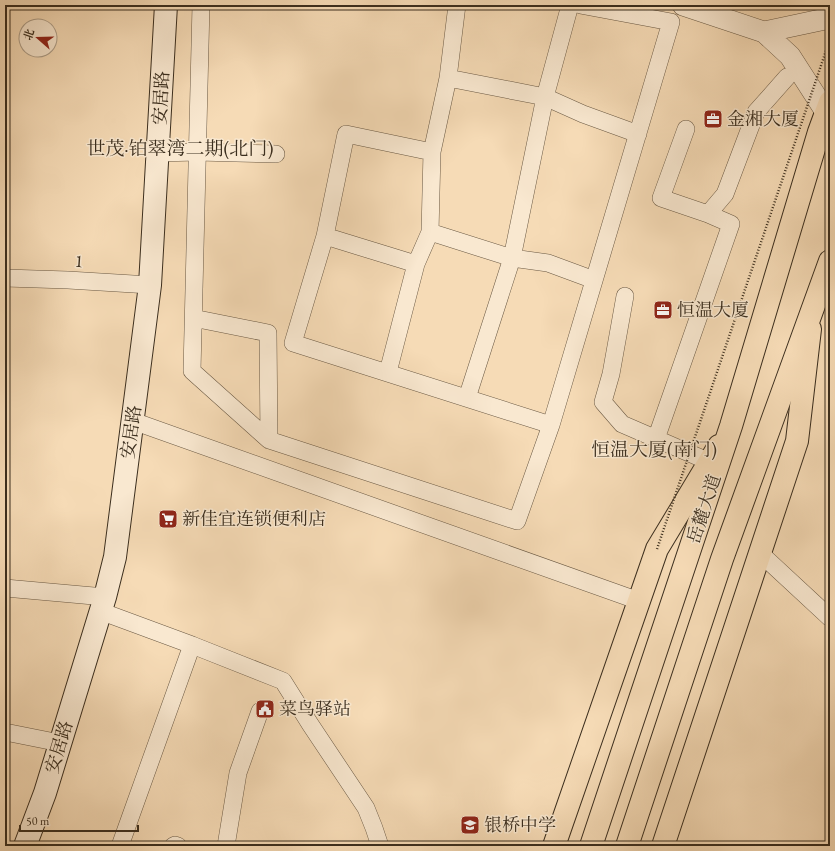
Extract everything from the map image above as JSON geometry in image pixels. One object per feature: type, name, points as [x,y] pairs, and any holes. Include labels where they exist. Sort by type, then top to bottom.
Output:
[{"type":"main road","name":"安居路","points":[[25,846],[60,743],[103,604],[115,557],[150,285],[166,5]]},
{"type":"main road","name":"岳麓大道","points":[[591,846],[731,426],[819,132],[828,107]]},
{"type":"main road","name":"岳麓大道","points":[[626,846],[722,558],[830,261]]},
{"type":"main road","points":[[664,846],[797,440],[812,314]]},
{"type":"main road","points":[[554,846],[657,549],[731,426]]},
{"type":"street","points":[[201,5],[192,371],[268,440],[517,521],[551,424],[671,22],[580,5]]},
{"type":"street","points":[[388,372],[416,264],[430,232],[432,152],[448,78],[457,5]]},
{"type":"street","points":[[467,398],[512,258],[545,97],[570,5]]},
{"type":"street","points":[[683,5],[764,32],[790,56],[828,107]]},
{"type":"street","points":[[764,32],[830,18]]},
{"type":"street","points":[[708,214],[725,194],[756,112],[786,77]]},
{"type":"street","points":[[448,78],[545,97],[584,114],[638,134]]},
{"type":"street","points":[[656,439],[731,224],[708,214],[661,198],[686,130]]},
{"type":"street","points":[[432,152],[346,134],[325,236],[293,342],[551,424]]},
{"type":"street","points":[[158,153],[197,152],[276,154]]},
{"type":"street","points":[[430,232],[512,258],[548,263],[594,280]]},
{"type":"street","points":[[325,236],[416,264]]},
{"type":"street","name":"1","points":[[5,278],[150,285]]},
{"type":"street","points":[[625,296],[611,374],[603,402],[622,424],[710,462]]},
{"type":"street","points":[[198,318],[268,333],[268,440]]},
{"type":"street","points":[[133,421],[639,601]]},
{"type":"street","points":[[760,553],[830,618]]},
{"type":"street","points":[[5,588],[103,604],[192,644],[283,681],[314,731],[366,808],[380,846]]},
{"type":"street","points":[[120,846],[192,644]]},
{"type":"street","points":[[226,846],[238,773],[260,711]]},
{"type":"street","points":[[5,732],[60,743]]},
{"type":"street","points":[[365,846],[374,828]]},
{"type":"street","points":[[173,846],[175,844],[178,846]]},
{"type":"path","points":[[657,549],[830,39]]},
{"type":"place","name":"金湘大厦","points":[[713,119]]},
{"type":"place","name":"恒温大厦","points":[[663,310]]},
{"type":"place","name":"新佳宜连锁便利店","points":[[168,519]]},
{"type":"place","name":"菜鸟驿站","points":[[265,709]]},
{"type":"place","name":"银桥中学","points":[[470,825]]},
{"type":"district","name":"世茂·铂翠湾二期(北门)","points":[[180,148]]},
{"type":"district","name":"恒温大厦(南门)","points":[[654,449]]}]
